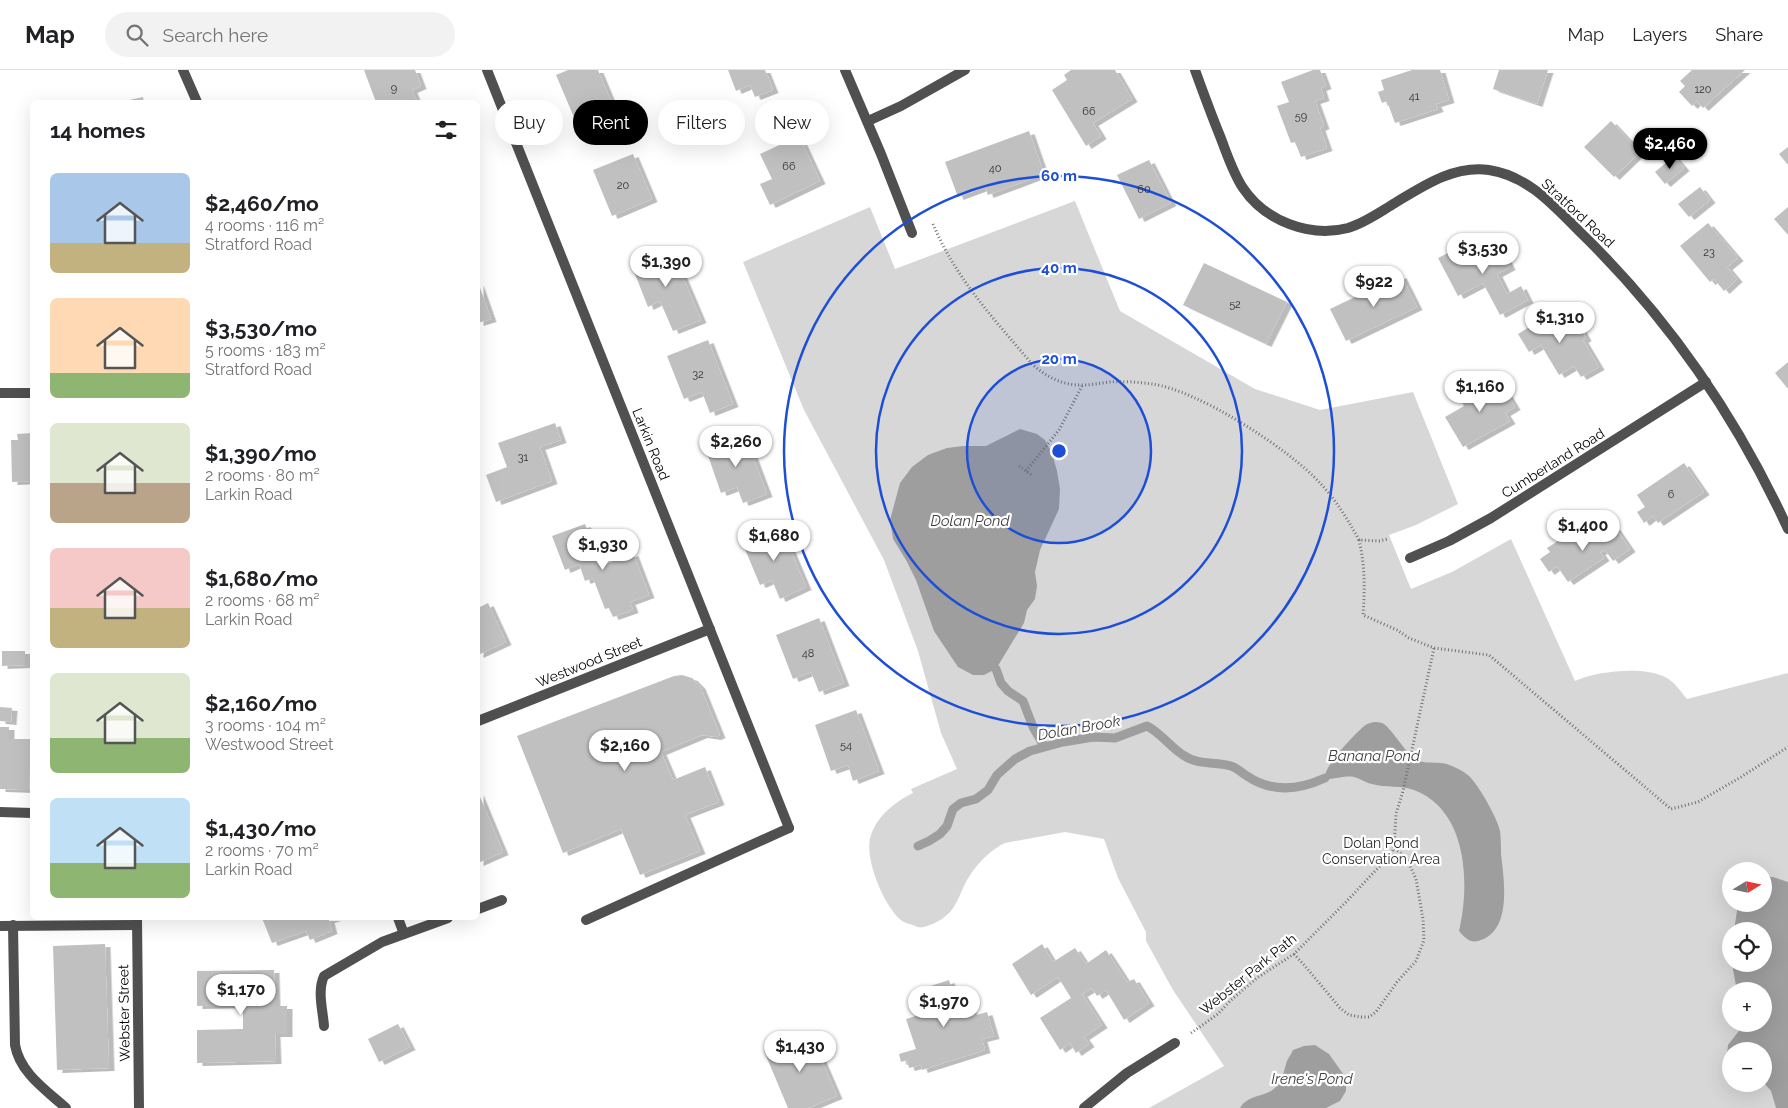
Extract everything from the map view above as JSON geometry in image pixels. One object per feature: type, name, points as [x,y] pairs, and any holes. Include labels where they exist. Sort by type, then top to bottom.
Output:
[{"type":"street","points":[[183,70],[196,100]]},
{"type":"street","name":"Larkin Road","points":[[487,70],[790,828],[586,920]]},
{"type":"street","points":[[845,70],[868,121],[912,232]]},
{"type":"street","points":[[868,121],[901,106],[965,70]]},
{"type":"street","name":"Stratford Road","points":[[1195,70],[1229,160],[1239,180],[1251,198],[1270,215],[1296,226],[1322,231],[1335,230],[1362,223],[1423,186],[1450,174],[1469,171],[1488,170],[1511,176],[1522,181],[1545,198],[1611,262],[1653,311],[1706,382],[1755,462],[1788,530]]},
{"type":"street","name":"Cumberland Road","points":[[1410,558],[1449,541],[1491,518],[1706,382]]},
{"type":"street","points":[[0,392],[30,393]]},
{"type":"street","name":"Westwood Street","points":[[480,720],[710,629]]},
{"type":"street","points":[[0,812],[30,813]]},
{"type":"street","points":[[480,908],[502,900]]},
{"type":"street","points":[[399,920],[404,934]]},
{"type":"street","points":[[324,1026],[321,983],[324,976],[364,951],[442,920]]},
{"type":"street","points":[[0,926],[137,921]]},
{"type":"street","name":"Webster Street","points":[[137,921],[139,1108]]},
{"type":"street","points":[[13,926],[15,1045],[17,1055],[28,1073],[66,1108]]},
{"type":"street","points":[[1084,1108],[1127,1073],[1176,1043]]},
{"type":"path","points":[[932,221],[954,266],[968,287],[1032,364],[1042,373],[1082,386],[1110,382],[1152,384],[1172,388],[1194,397],[1261,436],[1319,482],[1345,515],[1358,540],[1364,572],[1363,615],[1434,648],[1489,655],[1671,809],[1698,802],[1741,778],[1788,747]]},
{"type":"path","points":[[1026,471],[1058,430],[1082,386]]},
{"type":"path","points":[[1019,466],[1033,476]]},
{"type":"path","points":[[1358,540],[1379,541],[1388,539]]},
{"type":"path","points":[[1294,954],[1340,1008],[1349,1015],[1369,1017],[1376,1012],[1397,982],[1416,961],[1424,940],[1423,919],[1416,879],[1406,857],[1394,848],[1396,814],[1403,791],[1434,648]]},
{"type":"path","name":"Webster Park Path","points":[[1176,1043],[1218,1014],[1256,978],[1294,954],[1346,902],[1391,854],[1394,848]]},
{"type":"green space","name":"Dolan Pond Conservation Area","points":[[1075,201],[1120,311],[1255,389],[1320,410],[1413,392],[1458,504],[1416,525],[1389,535],[1411,589],[1452,572],[1511,539],[1575,681],[1607,672],[1645,672],[1665,677],[1687,699],[1788,673],[1788,1108],[1149,1108],[1224,1066],[1173,990],[1146,941],[1146,932],[1118,878],[1104,839],[1065,832],[1005,843],[999,846],[976,867],[967,880],[954,907],[943,918],[924,927],[917,927],[902,921],[889,906],[873,871],[870,859],[870,839],[876,824],[886,811],[913,793],[911,789],[957,769],[941,733],[918,651],[884,560],[804,410],[743,262],[870,207],[895,269]]},
{"type":"water","name":"Dolan Pond","points":[[1020,429],[1037,434],[1045,440],[1052,453],[1060,489],[1059,509],[1040,550],[1035,572],[1037,586],[1035,599],[1027,610],[1024,623],[996,669],[984,675],[973,675],[958,667],[934,631],[916,580],[893,539],[890,520],[900,483],[912,467],[928,455],[947,448],[986,446]]},
{"type":"water","name":"Banana Pond","points":[[1374,722],[1385,725],[1418,761],[1441,763],[1466,774],[1473,780],[1492,810],[1500,831],[1504,903],[1498,926],[1491,934],[1481,940],[1469,940],[1459,931],[1464,892],[1464,871],[1461,851],[1455,831],[1445,814],[1432,800],[1409,788],[1377,785],[1354,777],[1325,778],[1329,767],[1346,744],[1364,726]]},
{"type":"water","points":[[1772,877],[1788,882],[1788,1108],[1776,1108],[1771,1092],[1772,1042],[1730,1042],[1738,1032],[1772,1032],[1772,982],[1735,982],[1733,972],[1772,972],[1772,922],[1735,922],[1737,912],[1772,912]]},
{"type":"water","name":"Irene's Pond","points":[[1315,1045],[1329,1054],[1346,1078],[1346,1091],[1340,1101],[1326,1108],[1240,1108],[1246,1101],[1267,1093],[1277,1086],[1293,1050]]},
{"type":"building","points":[[364,70],[415,70],[421,86],[412,90],[416,100],[375,100]]},
{"type":"building","points":[[568,70],[598,70],[610,100],[573,100],[573,115],[556,75]]},
{"type":"building","points":[[728,70],[765,70],[773,90],[755,97],[750,85],[736,91]]},
{"type":"building","points":[[1071,70],[1115,70],[1132,99],[1093,123],[1101,136],[1086,146],[1052,90],[1067,80],[1064,75]]},
{"type":"building","points":[[1313,70],[1320,70],[1326,86],[1321,88],[1324,98],[1315,101],[1324,126],[1320,128],[1327,148],[1301,157],[1295,142],[1291,143],[1277,106],[1289,102],[1281,82]]},
{"type":"building","points":[[1412,70],[1440,70],[1449,100],[1436,104],[1438,109],[1395,123],[1387,101],[1382,103],[1378,92],[1384,90],[1381,80]]},
{"type":"building","points":[[1499,70],[1548,70],[1537,104],[1493,89]]},
{"type":"building","points":[[1692,70],[1745,70],[1703,108],[1697,101],[1692,106],[1679,92],[1685,86],[1680,81]]},
{"type":"building","points":[[143,97],[144,100],[129,100]]},
{"type":"building","points":[[1611,121],[1640,152],[1614,177],[1584,147]]},
{"type":"building","points":[[1029,131],[1044,174],[988,195],[985,187],[958,197],[945,162]]},
{"type":"building","points":[[780,145],[803,145],[820,181],[770,205],[760,184],[772,179],[760,154]]},
{"type":"building","points":[[1788,147],[1788,165],[1779,154]]},
{"type":"building","points":[[633,154],[652,199],[612,216],[593,170]]},
{"type":"building","points":[[1674,156],[1684,168],[1665,184],[1655,172]]},
{"type":"building","points":[[1149,160],[1171,203],[1139,219],[1117,175]]},
{"type":"building","points":[[1700,187],[1710,200],[1689,217],[1678,204]]},
{"type":"building","points":[[1788,207],[1788,235],[1774,219]]},
{"type":"building","points":[[1708,223],[1738,258],[1727,267],[1737,279],[1724,291],[1714,279],[1710,282],[1680,246]]},
{"type":"building","points":[[1496,238],[1510,267],[1497,274],[1507,294],[1521,286],[1528,300],[1500,315],[1483,283],[1458,296],[1438,258],[1452,251],[1456,259]]},
{"type":"building","points":[[670,247],[701,320],[673,331],[660,301],[648,307],[631,264]]},
{"type":"building","points":[[1204,263],[1287,302],[1266,344],[1183,305]]},
{"type":"building","points":[[1401,275],[1417,307],[1346,341],[1330,309]]},
{"type":"building","points":[[480,288],[491,319],[480,322]]},
{"type":"building","points":[[1555,311],[1561,321],[1567,318],[1577,333],[1581,329],[1586,338],[1583,340],[1599,367],[1581,377],[1574,366],[1559,375],[1541,345],[1529,352],[1518,334]]},
{"type":"building","points":[[708,340],[733,404],[710,413],[702,392],[684,399],[667,356]]},
{"type":"building","points":[[1788,362],[1788,389],[1775,373]]},
{"type":"building","points":[[1499,380],[1515,407],[1505,413],[1510,421],[1463,447],[1445,417],[1464,406],[1459,396],[1476,386],[1480,392]]},
{"type":"building","points":[[555,423],[561,440],[540,447],[552,481],[496,502],[486,475],[507,467],[498,443]]},
{"type":"building","points":[[30,433],[30,481],[12,482],[11,440],[18,440],[17,434]]},
{"type":"building","points":[[744,433],[767,494],[743,503],[737,487],[721,493],[705,447]]},
{"type":"building","points":[[1684,463],[1704,492],[1658,523],[1653,516],[1644,523],[1637,512],[1645,507],[1637,495]]},
{"type":"building","points":[[585,524],[601,566],[633,553],[649,595],[630,602],[633,610],[613,617],[609,608],[605,609],[593,578],[585,581],[579,564],[565,570],[552,536]]},
{"type":"building","points":[[780,525],[806,587],[780,599],[772,580],[760,585],[742,542]]},
{"type":"building","points":[[1583,525],[1594,541],[1615,527],[1630,549],[1613,561],[1605,550],[1600,552],[1604,558],[1568,582],[1557,566],[1549,572],[1540,559],[1550,552],[1547,548]]},
{"type":"building","points":[[488,603],[506,642],[480,654],[480,607]]},
{"type":"building","points":[[819,618],[844,683],[819,692],[811,672],[793,679],[776,635]]},
{"type":"building","points":[[2,651],[25,651],[25,665],[2,666]]},
{"type":"building","points":[[682,675],[692,678],[700,686],[720,735],[716,737],[702,735],[661,752],[673,780],[705,767],[719,802],[685,815],[700,851],[640,875],[621,829],[563,853],[517,736],[674,676]]},
{"type":"building","points":[[0,707],[12,708],[11,722],[0,721]]},
{"type":"building","points":[[856,710],[879,771],[853,781],[848,765],[831,771],[815,725]]},
{"type":"building","points":[[0,727],[9,727],[9,739],[30,739],[29,790],[0,789]]},
{"type":"building","points":[[480,797],[503,852],[480,862]]},
{"type":"building","points":[[263,920],[329,920],[332,931],[310,940],[306,931],[272,943]]},
{"type":"building","points":[[105,944],[109,1068],[57,1070],[53,946]]},
{"type":"building","points":[[1042,944],[1053,962],[1075,948],[1086,964],[1106,950],[1127,982],[1134,979],[1149,1003],[1124,1020],[1106,990],[1097,996],[1092,988],[1082,994],[1102,1025],[1084,1037],[1089,1044],[1076,1053],[1070,1043],[1060,1050],[1040,1018],[1071,998],[1058,977],[1031,995],[1012,964]]},
{"type":"building","points":[[274,970],[275,1006],[287,1006],[287,1034],[275,1034],[276,1061],[197,1063],[197,1030],[243,1029],[243,1005],[197,1006],[197,971]]},
{"type":"building","points":[[949,980],[956,1003],[968,1000],[973,1016],[987,1012],[994,1036],[982,1039],[985,1050],[922,1070],[921,1065],[909,1068],[907,1060],[901,1062],[899,1054],[916,1049],[906,1019],[919,1015],[912,992]]},
{"type":"building","points":[[398,1024],[410,1047],[379,1062],[368,1039]]},
{"type":"building","points":[[809,1031],[837,1096],[808,1108],[788,1108],[764,1051]]},
{"type":"waterway","points":[[996,669],[1001,683],[1008,691],[1023,701],[1033,727],[1044,746]]},
{"type":"waterway","name":"Dolan Brook","points":[[918,846],[940,834],[947,826],[953,809],[961,803],[976,799],[988,790],[997,775],[1015,759],[1030,751],[1063,742],[1093,737],[1115,738],[1147,726],[1157,732],[1178,752],[1195,761],[1231,766],[1266,785],[1286,788],[1295,787],[1325,778]]}]
